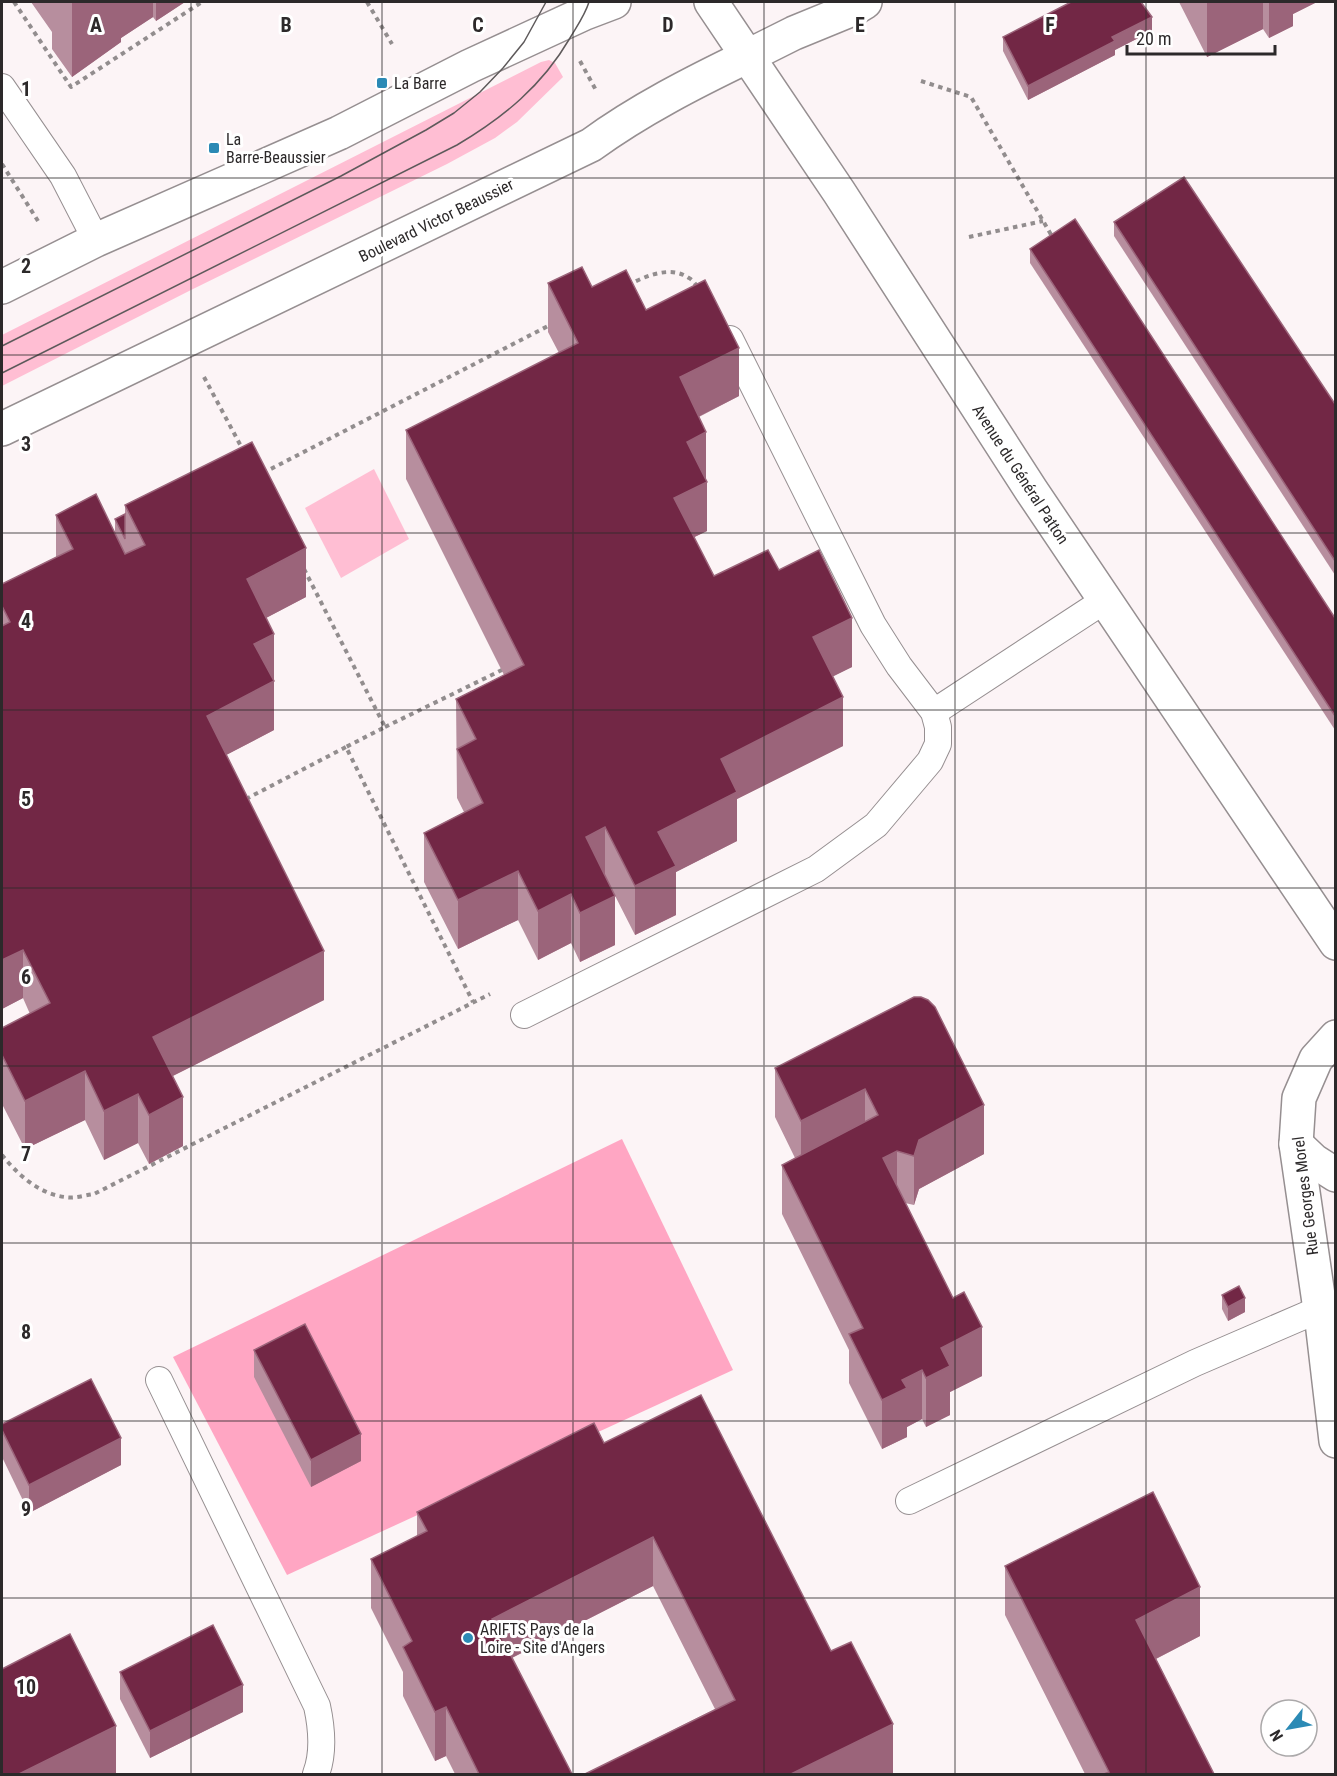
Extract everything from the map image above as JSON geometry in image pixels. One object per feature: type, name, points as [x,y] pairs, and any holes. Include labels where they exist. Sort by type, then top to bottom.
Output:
[{"type":"street","points":[[2,287],[96,240],[339,133],[470,66],[614,2]]},
{"type":"street","name":"Avenue du Général Patton","points":[[711,2],[839,192],[1031,490],[1335,944]]},
{"type":"street","name":"Boulevard Victor Beaussier","points":[[2,429],[591,145],[615,128],[705,76],[865,2]]},
{"type":"street","name":"Rue Georges Morel","points":[[1335,1037],[1316,1059],[1299,1098],[1296,1144],[1322,1320],[1335,1441]]},
{"type":"street","points":[[1296,1144],[1314,1161],[1335,1175]]},
{"type":"street","name":"Rue Georges Morel","points":[[1322,1320],[1335,1273]]},
{"type":"lane","points":[[2,87],[63,176],[96,240]]},
{"type":"lane","points":[[524,1015],[816,869],[876,825],[930,761],[938,744],[938,727],[934,712],[899,666],[873,625],[730,339]]},
{"type":"lane","points":[[934,712],[1106,600]]},
{"type":"lane","points":[[909,1501],[1195,1363],[1322,1320]]},
{"type":"lane","points":[[159,1380],[317,1706],[322,1726],[322,1746],[316,1774]]},
{"type":"path","points":[[14,2],[70,87],[202,2]]},
{"type":"path","points":[[367,2],[392,44]]},
{"type":"path","points":[[578,58],[599,96]]},
{"type":"path","points":[[921,81],[970,97],[1058,248]]},
{"type":"path","points":[[2,164],[38,222]]},
{"type":"path","points":[[969,237],[1043,220]]},
{"type":"path","points":[[627,285],[648,274],[667,272],[688,277],[705,296],[730,339]]},
{"type":"path","points":[[256,476],[553,323]]},
{"type":"path","points":[[202,374],[246,456]]},
{"type":"path","points":[[299,560],[385,727]]},
{"type":"path","points":[[241,801],[508,667]]},
{"type":"path","points":[[2,1155],[15,1171],[37,1187],[65,1197],[94,1194],[473,1002],[346,747]]},
{"type":"shaded area","points":[[549,60],[555,63],[563,77],[517,122],[495,138],[2,386],[2,335],[541,62]]},
{"type":"shaded area","points":[[374,469],[409,539],[341,578],[305,508]]},
{"type":"shaded area","points":[[622,1139],[733,1370],[287,1575],[173,1357]]},
{"type":"building","points":[[1071,2],[1141,2],[1152,17],[1112,37],[1115,41],[1028,86],[1003,37]]},
{"type":"building","points":[[1184,177],[1335,404],[1335,561],[1114,222]]},
{"type":"building","points":[[1075,219],[1335,618],[1335,716],[1030,249]]},
{"type":"building","points":[[582,267],[592,287],[626,270],[646,310],[705,280],[739,348],[680,377],[706,432],[687,442],[707,482],[674,498],[714,576],[768,550],[779,570],[819,550],[852,618],[813,637],[843,697],[721,759],[737,792],[658,832],[676,866],[635,886],[605,827],[586,837],[615,896],[580,913],[571,894],[538,911],[518,871],[458,900],[424,833],[483,803],[457,749],[476,739],[456,699],[524,665],[406,430],[578,343],[548,283]]},
{"type":"building","points":[[252,442],[306,548],[247,579],[274,634],[254,644],[274,681],[207,716],[324,951],[153,1037],[183,1097],[149,1115],[138,1094],[104,1111],[85,1071],[25,1101],[2,1055],[2,1028],[50,1003],[23,950],[2,960],[2,626],[10,622],[2,606],[2,584],[73,549],[56,515],[96,494],[125,554],[145,545],[125,505]]},
{"type":"building","points":[[125,514],[125,539],[115,519]]},
{"type":"building","points":[[914,997],[928,1000],[935,1007],[984,1105],[919,1140],[914,1156],[897,1151],[883,1158],[953,1298],[964,1292],[982,1327],[941,1348],[950,1366],[926,1378],[922,1370],[902,1380],[907,1388],[882,1400],[849,1334],[863,1328],[782,1165],[878,1115],[865,1089],[801,1121],[775,1068]]},
{"type":"building","points":[[1239,1286],[1245,1298],[1228,1307],[1222,1295]]},
{"type":"building","points":[[305,1324],[361,1434],[311,1460],[254,1350]]},
{"type":"building","points":[[91,1379],[121,1438],[29,1485],[2,1430],[2,1424]]},
{"type":"building","name":"ARIFTS Pays de la Loire - Site d'Angers","points":[[701,1395],[831,1651],[851,1642],[893,1724],[791,1774],[585,1774],[735,1700],[653,1537],[492,1619],[572,1774],[479,1774],[446,1707],[435,1712],[403,1647],[412,1641],[371,1559],[427,1531],[417,1512],[594,1423],[604,1443]]},
{"type":"building","points":[[1153,1492],[1200,1587],[1136,1620],[1214,1774],[1104,1774],[1109,1772],[1005,1566]]},
{"type":"building","points":[[213,1625],[243,1685],[150,1731],[120,1672]]},
{"type":"building","points":[[70,1634],[116,1726],[19,1774],[2,1774],[2,1669]]},
{"type":"tram line","points":[[2,346],[341,176],[454,113],[480,92],[503,68],[524,42],[546,2]]},
{"type":"tram line","points":[[2,373],[457,145],[491,123],[534,86],[559,55],[589,2]]},
{"type":"place","name":"La Barre","points":[[382,83]]},
{"type":"place","name":"La Barre-Beaussier","points":[[214,148]]},
{"type":"place","name":"ARIFTS Pays de la Loire - Site d'Angers","points":[[468,1638]]}]
